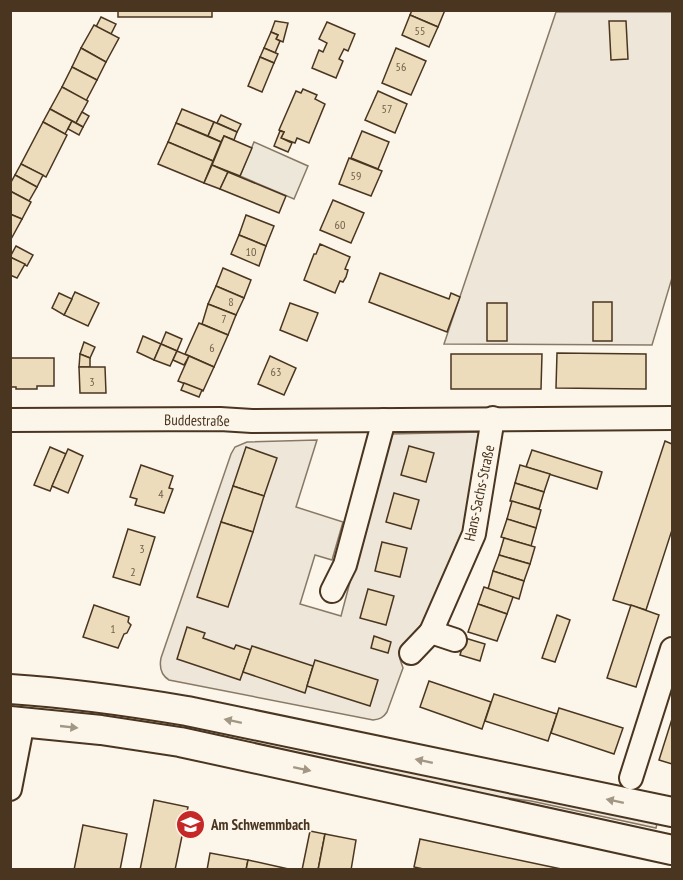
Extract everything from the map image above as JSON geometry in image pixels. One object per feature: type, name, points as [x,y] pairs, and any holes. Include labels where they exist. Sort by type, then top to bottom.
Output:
[{"type":"main road","points":[[10,689],[62,693],[187,711],[672,812]]},
{"type":"main road","points":[[17,721],[101,730],[180,742],[672,850]]},
{"type":"street","name":"Hans-Sachs-Straße","points":[[411,653],[431,632],[474,534],[493,418]]},
{"type":"street","name":"Buddestraße","points":[[10,420],[672,418]]},
{"type":"street","points":[[332,591],[345,565],[384,420]]},
{"type":"street","points":[[431,632],[455,640]]},
{"type":"street","points":[[631,778],[672,649]]},
{"type":"street","points":[[10,789],[17,721]]},
{"type":"shaded area","points":[[556,12],[672,12],[672,278],[652,345],[444,344]]},
{"type":"shaded area","points":[[254,142],[308,166],[294,199],[240,176]]},
{"type":"shaded area","points":[[481,432],[464,538],[420,634],[406,646],[400,659],[403,668],[387,712],[383,717],[373,720],[169,680],[164,676],[161,658],[235,447],[247,442],[317,440],[296,507],[343,522],[332,560],[315,555],[300,604],[341,616],[389,434]]},
{"type":"shaded area","points":[[10,701],[171,721],[169,731],[11,711]]},
{"type":"shaded area","points":[[189,724],[658,819],[656,828],[531,801],[451,791],[187,733]]},
{"type":"building","points":[[118,10],[212,10],[212,17],[118,17]]},
{"type":"building","points":[[412,10],[445,10],[438,27],[410,15]]},
{"type":"building","points":[[410,15],[438,27],[429,47],[402,35]]},
{"type":"building","points":[[101,17],[116,24],[111,34],[96,27]]},
{"type":"building","points":[[275,21],[288,23],[283,42],[276,39],[278,35],[271,32]]},
{"type":"building","points":[[609,21],[626,21],[628,59],[611,60]]},
{"type":"building","points":[[327,22],[355,34],[348,51],[344,49],[339,59],[343,61],[336,78],[312,68],[319,50],[323,52],[327,43],[319,39]]},
{"type":"building","points":[[94,25],[119,38],[106,62],[81,48]]},
{"type":"building","points":[[271,32],[278,35],[276,39],[280,41],[275,53],[264,48]]},
{"type":"building","points":[[81,48],[106,62],[97,80],[72,67]]},
{"type":"building","points":[[264,48],[278,54],[274,63],[260,57]]},
{"type":"building","points":[[396,48],[426,61],[411,95],[382,83]]},
{"type":"building","points":[[260,57],[274,63],[262,92],[248,86]]},
{"type":"building","points":[[72,67],[97,80],[86,101],[62,87]]},
{"type":"building","points":[[62,87],[88,101],[76,123],[50,109]]},
{"type":"building","points":[[303,89],[317,95],[315,99],[325,104],[309,143],[297,138],[295,143],[281,138],[284,132],[279,130],[296,91],[301,93]]},
{"type":"building","points":[[378,91],[407,104],[395,133],[365,120]]},
{"type":"building","points":[[50,109],[72,121],[65,134],[43,122]]},
{"type":"building","points":[[182,109],[214,122],[208,136],[176,123]]},
{"type":"building","points":[[82,112],[89,116],[83,127],[76,123]]},
{"type":"building","points":[[221,115],[241,124],[237,132],[217,123]]},
{"type":"building","points":[[72,121],[83,127],[79,135],[68,129]]},
{"type":"building","points":[[43,122],[67,135],[46,177],[21,164]]},
{"type":"building","points":[[214,122],[237,132],[234,140],[224,136],[221,142],[208,136]]},
{"type":"building","points":[[176,123],[221,142],[213,161],[168,142]]},
{"type":"building","points":[[280,131],[284,132],[281,138],[292,143],[288,152],[274,146]]},
{"type":"building","points":[[362,131],[389,142],[378,169],[351,158]]},
{"type":"building","points":[[224,136],[252,148],[240,176],[212,165]]},
{"type":"building","points":[[168,142],[213,161],[204,183],[158,164]]},
{"type":"building","points":[[349,158],[382,171],[371,196],[339,184]]},
{"type":"building","points":[[21,164],[43,175],[37,187],[15,175]]},
{"type":"building","points":[[212,165],[228,172],[220,189],[204,183]]},
{"type":"building","points":[[228,172],[286,196],[279,213],[220,189]]},
{"type":"building","points":[[15,175],[37,187],[29,201],[10,191],[10,184]]},
{"type":"building","points":[[10,191],[31,202],[22,219],[10,214]]},
{"type":"building","points":[[333,200],[364,213],[351,243],[320,230]]},
{"type":"building","points":[[10,214],[22,219],[10,241]]},
{"type":"building","points":[[246,215],[274,226],[266,246],[239,235]]},
{"type":"building","points":[[239,235],[266,246],[259,266],[231,254]]},
{"type":"building","points":[[320,244],[350,257],[345,269],[348,270],[346,277],[343,282],[340,281],[335,293],[304,280]]},
{"type":"building","points":[[16,246],[33,255],[27,266],[10,257]]},
{"type":"building","points":[[10,257],[25,264],[17,278],[10,275]]},
{"type":"building","points":[[223,268],[251,280],[244,298],[216,286]]},
{"type":"building","points":[[380,273],[449,299],[451,293],[460,297],[447,332],[369,302]]},
{"type":"building","points":[[216,286],[244,298],[236,315],[208,304]]},
{"type":"building","points":[[75,292],[99,303],[88,326],[64,315]]},
{"type":"building","points":[[59,293],[72,299],[64,315],[52,308]]},
{"type":"building","points":[[593,302],[612,302],[612,341],[593,341]]},
{"type":"building","points":[[290,303],[318,313],[307,341],[280,330]]},
{"type":"building","points":[[487,303],[507,303],[507,341],[487,341]]},
{"type":"building","points":[[208,304],[236,315],[228,335],[202,324]]},
{"type":"building","points":[[199,323],[228,335],[214,367],[185,354]]},
{"type":"building","points":[[166,332],[182,339],[177,351],[161,344]]},
{"type":"building","points":[[143,336],[161,344],[154,360],[137,352]]},
{"type":"building","points":[[84,342],[95,347],[90,358],[80,354]]},
{"type":"building","points":[[161,344],[177,351],[170,366],[154,360]]},
{"type":"building","points":[[177,351],[189,356],[184,365],[173,360]]},
{"type":"building","points":[[557,353],[646,354],[646,389],[556,388]]},
{"type":"building","points":[[80,354],[90,358],[90,367],[79,367]]},
{"type":"building","points":[[451,354],[542,354],[541,389],[451,389]]},
{"type":"building","points":[[189,356],[214,367],[203,391],[178,381]]},
{"type":"building","points":[[270,356],[296,368],[284,395],[258,384]]},
{"type":"building","points":[[10,358],[54,358],[54,386],[37,386],[37,389],[10,387]]},
{"type":"building","points":[[79,367],[105,367],[106,393],[80,393]]},
{"type":"building","points":[[184,383],[202,390],[199,397],[181,390]]},
{"type":"building","points":[[665,441],[672,444],[672,530],[646,610],[613,600]]},
{"type":"building","points":[[409,446],[434,453],[426,482],[401,475]]},
{"type":"building","points":[[50,447],[66,454],[50,491],[34,485]]},
{"type":"building","points":[[246,447],[277,458],[264,496],[233,486]]},
{"type":"building","points":[[68,449],[83,456],[68,493],[52,486]]},
{"type":"building","points":[[532,450],[602,472],[597,489],[526,467]]},
{"type":"building","points":[[141,465],[173,476],[169,488],[173,489],[164,513],[135,505],[137,499],[130,497]]},
{"type":"building","points":[[520,465],[550,474],[544,492],[515,483]]},
{"type":"building","points":[[515,483],[544,492],[539,509],[510,501]]},
{"type":"building","points":[[233,486],[264,496],[253,532],[221,522]]},
{"type":"building","points":[[394,493],[419,500],[411,529],[386,522]]},
{"type":"building","points":[[512,501],[541,510],[536,528],[507,519]]},
{"type":"building","points":[[507,519],[536,528],[531,546],[501,537]]},
{"type":"building","points":[[221,522],[253,532],[228,607],[197,597]]},
{"type":"building","points":[[128,529],[155,537],[140,585],[113,577]]},
{"type":"building","points":[[504,538],[535,547],[530,564],[499,555]]},
{"type":"building","points":[[382,542],[407,548],[400,577],[375,571]]},
{"type":"building","points":[[499,555],[530,564],[524,581],[493,571]]},
{"type":"building","points":[[493,571],[524,581],[519,599],[488,589]]},
{"type":"building","points":[[484,587],[513,597],[507,614],[478,604]]},
{"type":"building","points":[[368,589],[394,596],[386,625],[360,618]]},
{"type":"building","points":[[478,604],[507,614],[497,641],[468,632]]},
{"type":"building","points":[[94,605],[129,617],[128,622],[131,625],[118,648],[83,637]]},
{"type":"building","points":[[631,605],[659,615],[636,687],[607,678]]},
{"type":"building","points":[[557,615],[570,620],[555,662],[542,658]]},
{"type":"building","points":[[187,627],[205,633],[203,638],[234,649],[236,645],[251,650],[240,680],[177,659]]},
{"type":"building","points":[[374,636],[391,642],[388,653],[371,648]]},
{"type":"building","points":[[465,638],[485,644],[480,661],[460,655]]},
{"type":"building","points":[[252,646],[313,666],[305,693],[243,672]]},
{"type":"building","points":[[315,660],[378,680],[370,706],[307,686]]},
{"type":"building","points":[[429,681],[491,702],[482,729],[420,707]]},
{"type":"building","points":[[494,694],[557,714],[548,741],[485,721]]},
{"type":"building","points":[[559,708],[623,728],[614,754],[551,733]]},
{"type":"building","points":[[672,719],[672,764],[659,760]]},
{"type":"building","points":[[154,800],[188,807],[175,870],[140,870]]},
{"type":"building","points":[[83,825],[127,834],[120,870],[74,870]]},
{"type":"building","points":[[310,831],[325,834],[318,870],[302,870]]},
{"type":"building","points":[[325,834],[356,840],[351,870],[318,870]]},
{"type":"building","points":[[420,839],[566,870],[428,870],[414,867]]},
{"type":"building","points":[[210,853],[248,860],[246,870],[207,870]]},
{"type":"building","points":[[248,860],[293,870],[246,870]]},
{"type":"place","name":"Am Schwemmbach","points":[[190,824]]}]
